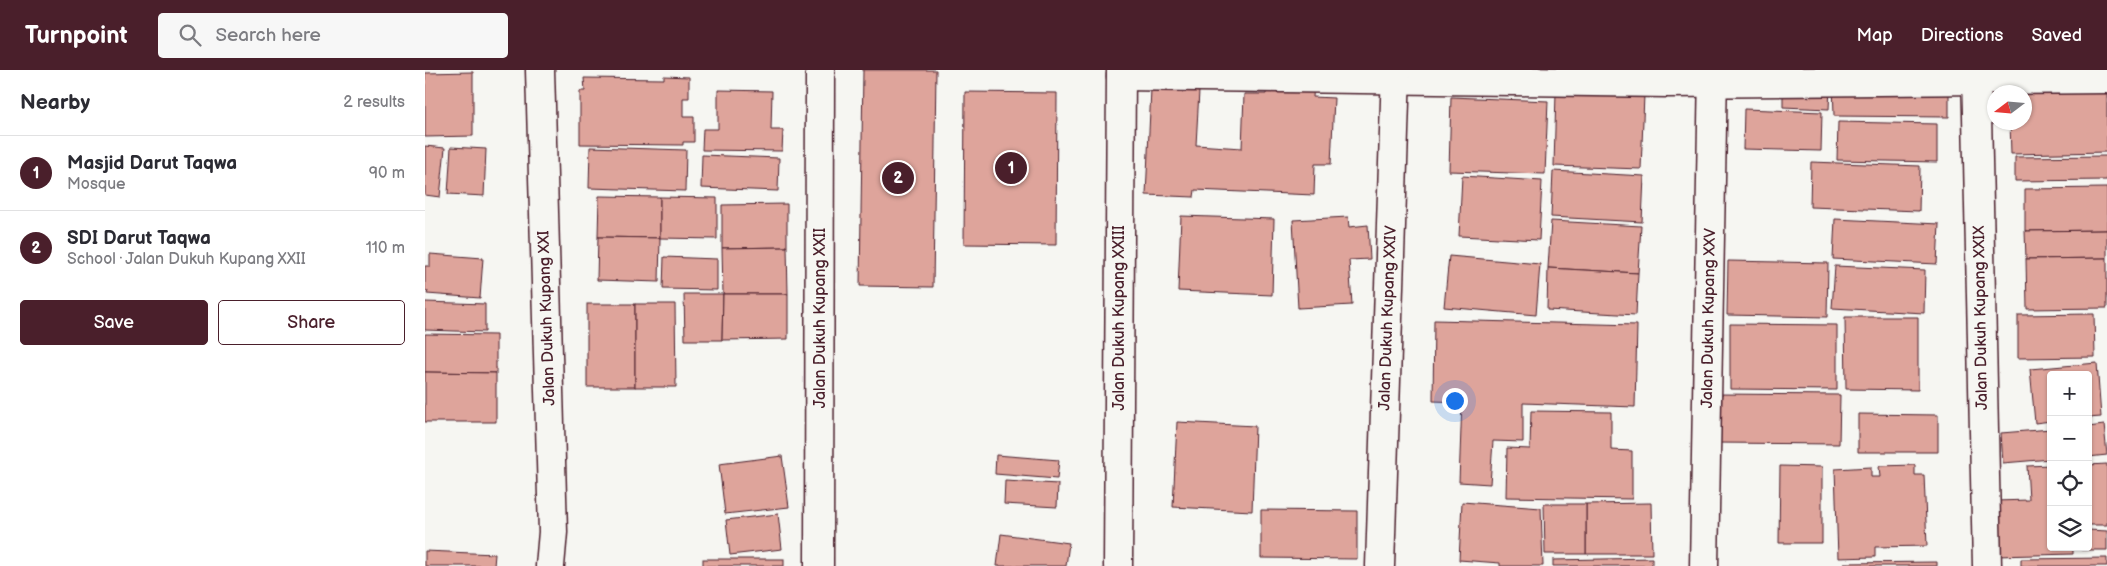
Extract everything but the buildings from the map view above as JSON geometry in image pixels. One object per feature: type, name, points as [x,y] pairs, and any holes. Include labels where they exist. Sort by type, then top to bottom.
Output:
[{"type":"street","name":"Jalan Dukuh Kupang XXI","points":[[540,70],[553,532],[550,566]]},
{"type":"street","name":"Jalan Dukuh Kupang XXII","points":[[819,566],[820,70]]},
{"type":"street","points":[[1121,73],[1396,75],[1668,83],[1713,76],[1976,75],[2107,78]]},
{"type":"street","name":"Jalan Dukuh Kupang XXIII","points":[[1117,566],[1121,73]]},
{"type":"street","name":"Jalan Dukuh Kupang XXIV","points":[[1380,566],[1396,75]]},
{"type":"street","name":"Jalan Dukuh Kupang XXIX","points":[[1976,75],[1987,566]]},
{"type":"street","name":"Jalan Dukuh Kupang XXV","points":[[1704,566],[1713,76]]},
{"type":"place","name":"Masjid Darut Taqwa","points":[[1011,168]]},
{"type":"place","name":"SDI Darut Taqwa","points":[[898,178]]}]
